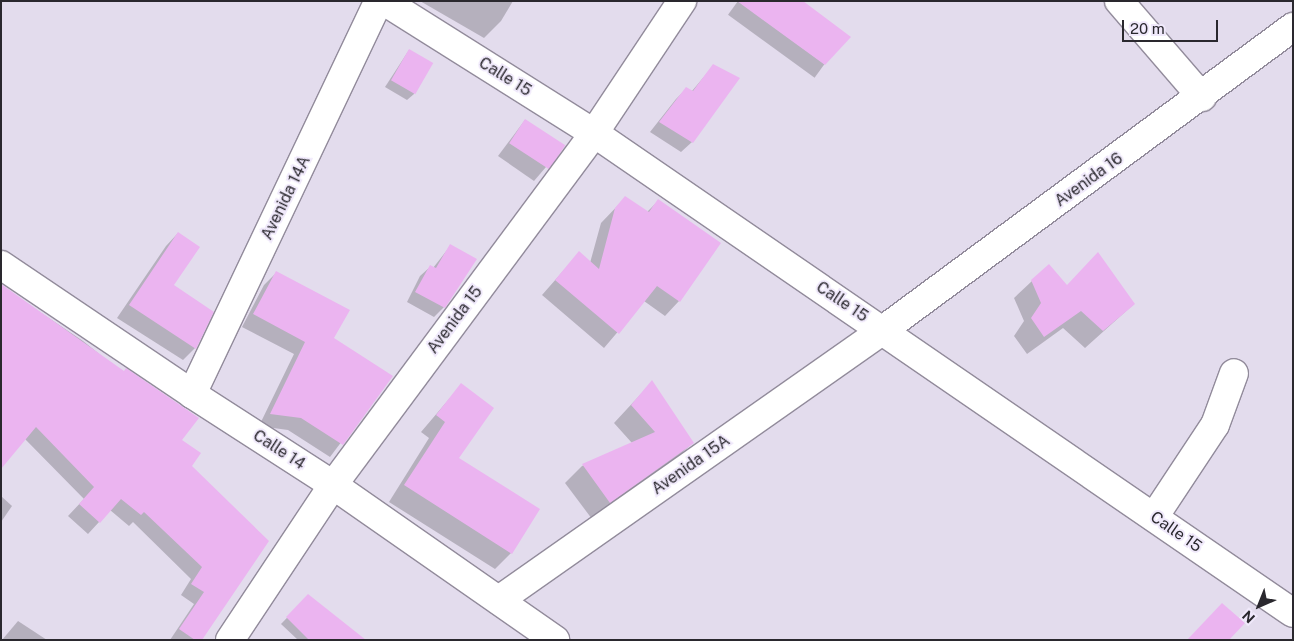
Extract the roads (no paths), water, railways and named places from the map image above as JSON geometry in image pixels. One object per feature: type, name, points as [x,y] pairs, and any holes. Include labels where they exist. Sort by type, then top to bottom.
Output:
[{"type":"street","name":"Avenida 14A","points":[[192,394],[380,1]]},
{"type":"street","name":"Calle 15","points":[[384,1],[594,133],[884,330],[1293,614]]},
{"type":"street","name":"Avenida 15","points":[[230,640],[333,485],[594,133],[682,1]]},
{"type":"street","points":[[1119,1],[1202,97]]},
{"type":"street","name":"Avenida 16","points":[[884,330],[1202,97],[1293,27]]},
{"type":"street","name":"Calle 14","points":[[1,264],[192,394],[333,485],[555,640]]},
{"type":"street","name":"Avenida 15A","points":[[499,600],[884,330]]},
{"type":"street","points":[[1154,517],[1215,425],[1234,373]]}]
